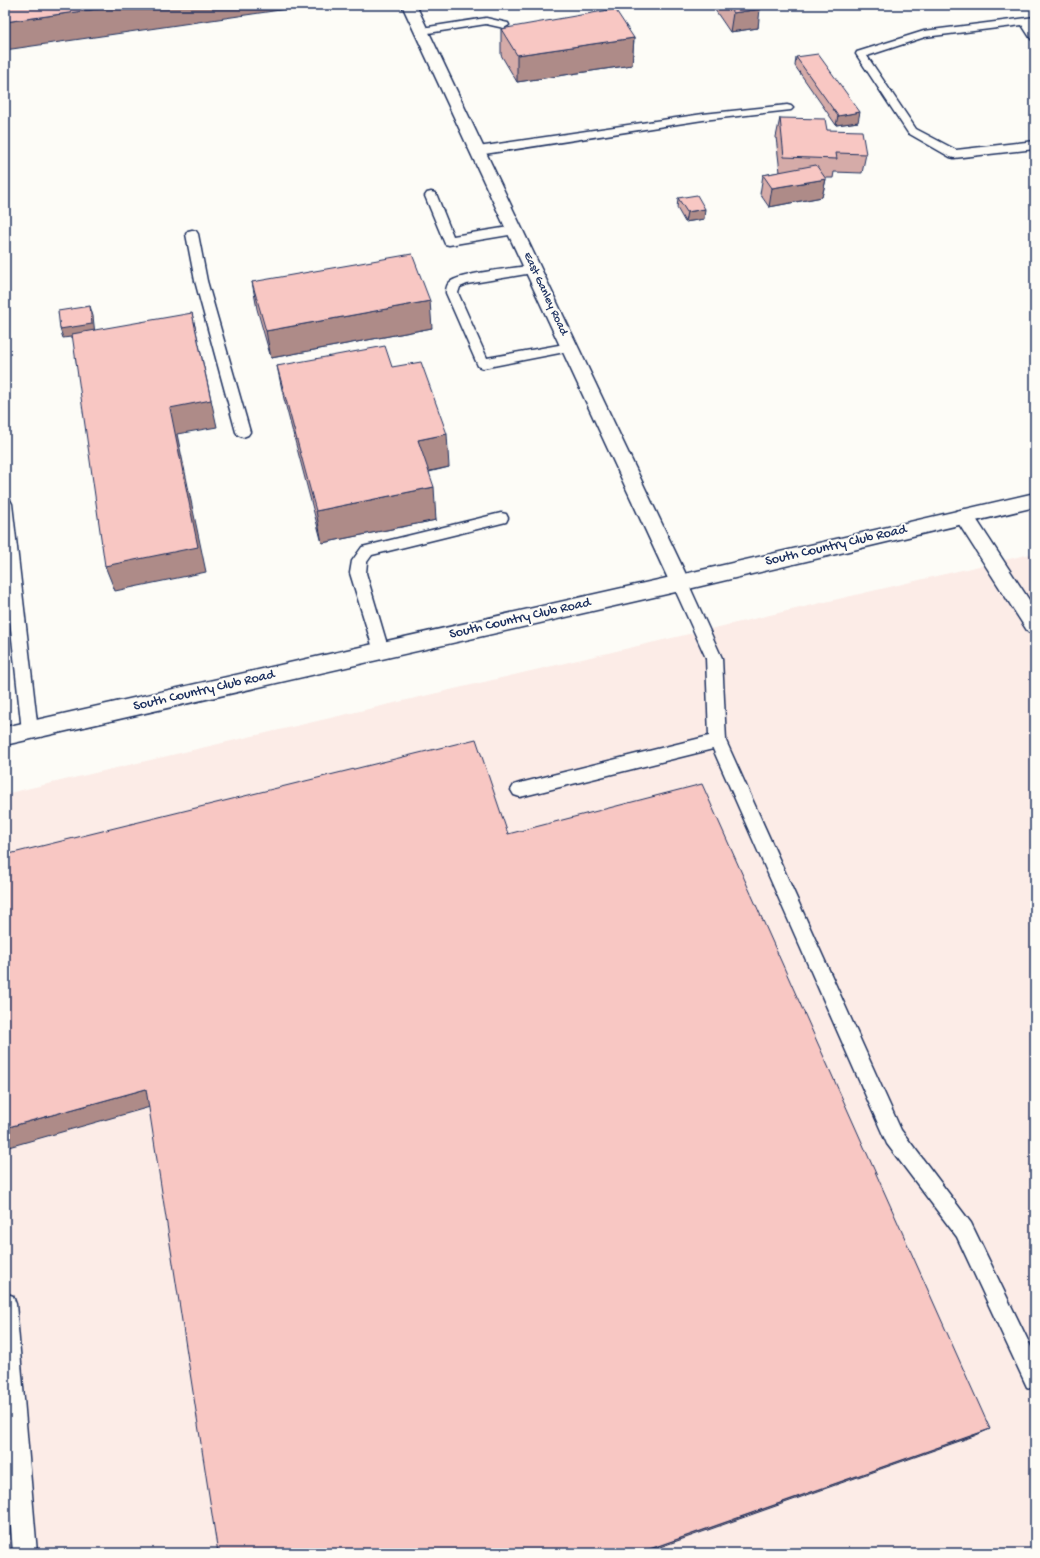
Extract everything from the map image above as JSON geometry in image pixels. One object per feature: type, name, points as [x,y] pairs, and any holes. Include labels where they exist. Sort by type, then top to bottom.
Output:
[{"type":"street","name":"East Ganley Road","points":[[409,5],[680,583]]},
{"type":"street","name":"South Country Club Road","points":[[5,736],[680,583],[1035,500]]},
{"type":"street","points":[[964,516],[1035,626]]},
{"type":"lane","points":[[1035,37],[1030,20],[924,34],[861,54],[912,131],[954,154],[1035,145]]},
{"type":"lane","points":[[422,31],[486,21],[504,25]]},
{"type":"lane","points":[[478,152],[696,118],[787,108]]},
{"type":"lane","points":[[431,196],[449,241],[515,230]]},
{"type":"lane","points":[[192,234],[201,280],[243,432]]},
{"type":"lane","points":[[533,269],[464,280],[454,285],[452,294],[483,363],[570,347]]},
{"type":"lane","points":[[5,504],[30,731]]},
{"type":"lane","points":[[381,651],[358,573],[360,561],[367,551],[501,518]]},
{"type":"lane","points":[[680,583],[714,658],[718,741],[894,1137],[964,1230],[1035,1379]]},
{"type":"lane","points":[[520,790],[718,741]]},
{"type":"lane","points":[[5,1304],[25,1553]]},
{"type":"shaded area","points":[[1035,553],[1035,1553],[5,1553],[5,794]]},
{"type":"building","points":[[5,5],[125,5],[5,22]]},
{"type":"building","points":[[727,5],[758,5],[760,9],[733,13]]},
{"type":"building","points":[[615,9],[634,38],[517,55],[501,29]]},
{"type":"building","points":[[818,54],[860,112],[838,116],[796,57]]},
{"type":"building","points":[[780,118],[825,119],[827,130],[862,131],[866,154],[836,153],[837,159],[784,157]]},
{"type":"building","points":[[816,165],[826,179],[772,188],[763,175]]},
{"type":"building","points":[[697,195],[705,209],[687,212],[678,198]]},
{"type":"building","points":[[412,254],[430,301],[266,331],[252,282]]},
{"type":"building","points":[[90,306],[92,324],[60,329],[58,311]]},
{"type":"building","points":[[192,313],[211,400],[170,408],[198,547],[105,566],[72,334]]},
{"type":"building","points":[[385,346],[392,367],[421,362],[447,434],[418,440],[434,487],[316,511],[277,366]]},
{"type":"building","points":[[476,739],[508,834],[702,784],[990,1429],[638,1553],[218,1553],[146,1089],[5,1128],[5,855]]}]
